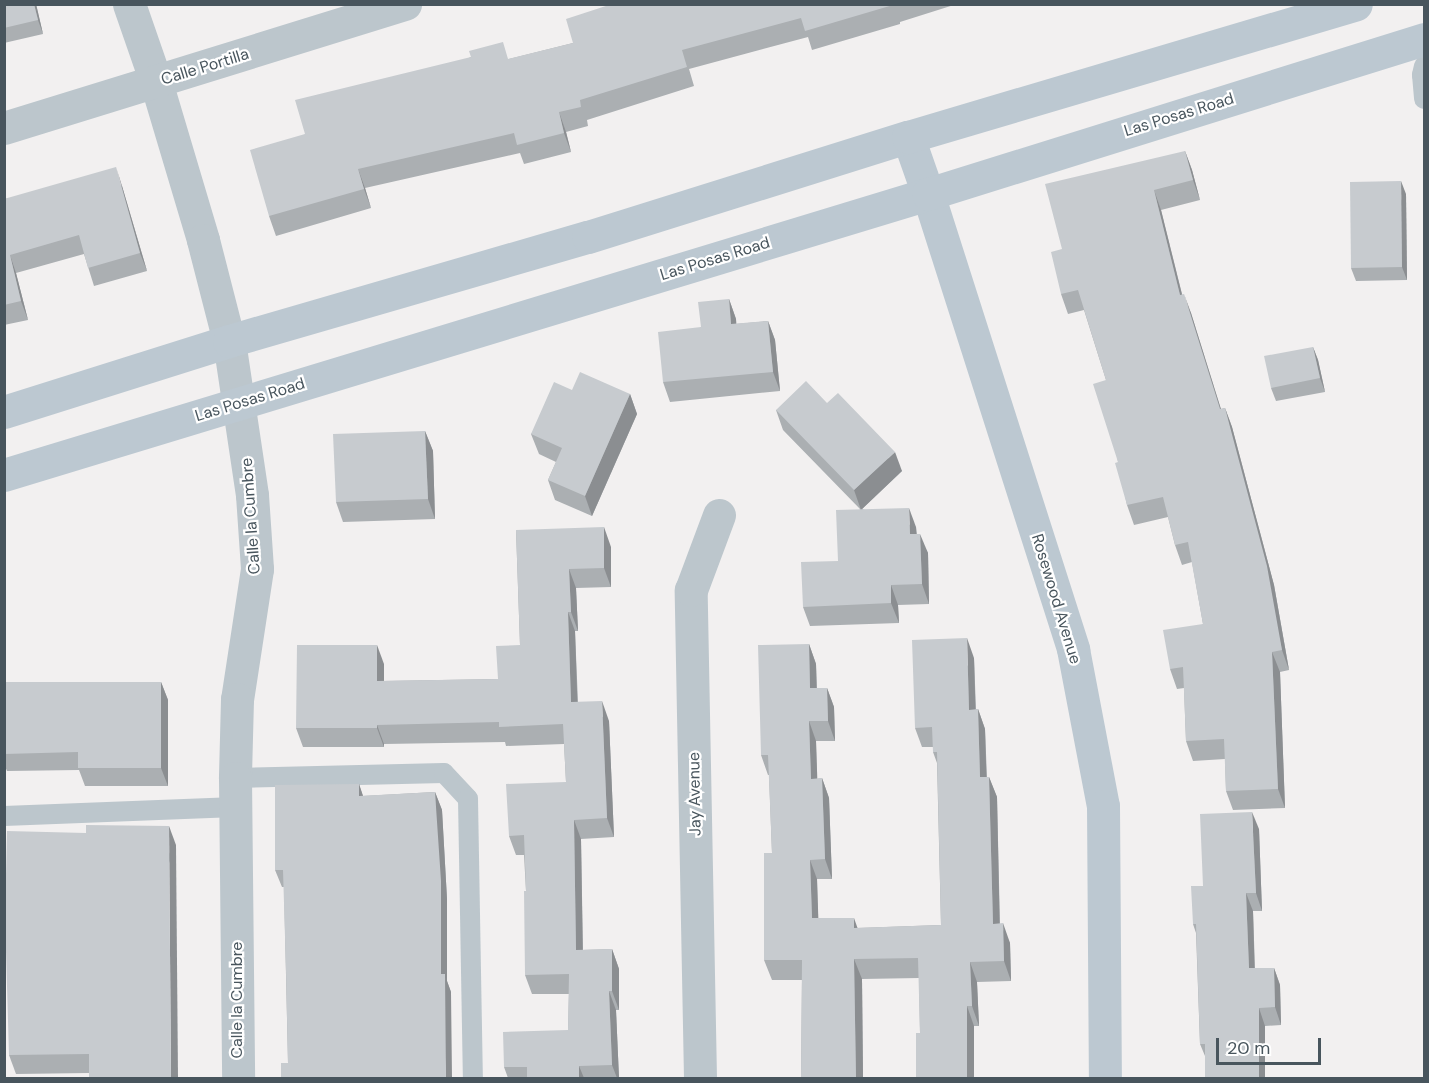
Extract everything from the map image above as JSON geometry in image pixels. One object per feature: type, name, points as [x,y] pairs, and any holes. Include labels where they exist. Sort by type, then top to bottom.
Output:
[{"type":"main road","points":[[4,412],[229,341],[588,237],[908,137],[1356,4]]},
{"type":"main road","name":"Las Posas Road","points":[[4,475],[928,194],[1425,39]]},
{"type":"main road","name":"Rosewood Avenue","points":[[908,137],[1073,649],[1103,806],[1106,1078]]},
{"type":"street","name":"Calle la Cumbre","points":[[129,4],[156,82],[203,240],[229,341],[240,403],[258,569],[237,699],[235,792],[238,1078]]},
{"type":"street","name":"Calle Portilla","points":[[4,128],[405,4]]},
{"type":"street","name":"Jay Avenue","points":[[700,1078],[691,590],[719,515]]},
{"type":"lane","points":[[1425,66],[1422,75],[1425,99]]},
{"type":"lane","points":[[4,816],[444,773],[468,799],[473,1078]]},
{"type":"building","points":[[4,4],[34,4],[38,20],[4,28]]},
{"type":"building","points":[[612,4],[893,5],[805,31],[801,18],[682,50],[687,67],[580,100],[581,107],[559,112],[564,133],[517,145],[514,133],[358,169],[364,189],[269,216],[250,150],[305,134],[295,100],[471,57],[469,51],[503,42],[508,59],[573,43],[566,19]]},
{"type":"building","points":[[1185,151],[1193,180],[1154,190],[1180,295],[1184,294],[1220,409],[1225,408],[1267,566],[1282,650],[1272,652],[1278,789],[1226,791],[1224,739],[1186,741],[1183,667],[1170,669],[1163,630],[1203,624],[1188,542],[1175,545],[1163,497],[1127,505],[1115,463],[1118,462],[1093,384],[1106,380],[1078,290],[1061,294],[1051,252],[1062,249],[1045,184]]},
{"type":"building","points":[[116,167],[140,253],[88,268],[79,235],[10,255],[21,301],[4,305],[4,199]]},
{"type":"building","points":[[1401,181],[1402,267],[1351,268],[1350,182]]},
{"type":"building","points":[[729,299],[731,324],[768,321],[773,372],[663,382],[658,332],[701,327],[698,302]]},
{"type":"building","points":[[1313,347],[1320,378],[1271,388],[1264,356]]},
{"type":"building","points":[[580,372],[630,394],[585,496],[548,480],[562,448],[531,434],[554,382],[572,390]]},
{"type":"building","points":[[806,381],[827,403],[838,393],[895,452],[854,490],[776,410]]},
{"type":"building","points":[[425,431],[428,499],[336,502],[333,434]]},
{"type":"building","points":[[909,508],[910,534],[920,534],[922,584],[891,585],[891,603],[803,607],[801,562],[838,561],[836,510]]},
{"type":"building","points":[[604,527],[604,568],[569,569],[571,612],[568,612],[571,702],[602,701],[607,818],[574,820],[576,950],[612,949],[612,991],[609,991],[612,1065],[579,1066],[579,1078],[527,1078],[527,1067],[504,1067],[503,1032],[568,1030],[569,974],[525,975],[524,835],[509,836],[506,784],[566,782],[563,724],[499,727],[499,722],[377,725],[377,728],[296,728],[297,645],[377,645],[377,681],[498,679],[496,646],[520,645],[516,530]]},
{"type":"building","points":[[967,638],[969,710],[978,709],[980,777],[989,777],[993,924],[1003,923],[1004,961],[970,962],[972,1006],[967,1006],[967,1078],[916,1078],[916,1033],[920,1033],[918,958],[854,959],[856,1078],[801,1078],[802,960],[764,960],[764,853],[772,853],[768,755],[761,755],[758,645],[809,644],[810,688],[827,688],[828,721],[809,721],[811,779],[822,778],[825,859],[810,860],[812,918],[854,918],[854,928],[941,925],[937,752],[933,752],[932,727],[915,728],[912,640]]},
{"type":"building","points":[[4,682],[161,682],[161,768],[78,768],[78,752],[4,754]]},
{"type":"building","points":[[359,784],[359,796],[435,792],[441,881],[441,974],[445,974],[446,1078],[281,1078],[281,1063],[288,1063],[283,870],[275,870],[275,785]]},
{"type":"building","points":[[1252,812],[1256,893],[1246,893],[1249,968],[1274,968],[1275,1007],[1259,1008],[1259,1078],[1205,1078],[1205,1044],[1200,1044],[1196,924],[1193,924],[1191,886],[1203,886],[1200,814]]},
{"type":"building","points":[[86,825],[169,826],[171,1078],[89,1078],[89,1054],[9,1055],[5,917],[7,831],[86,833]]}]
